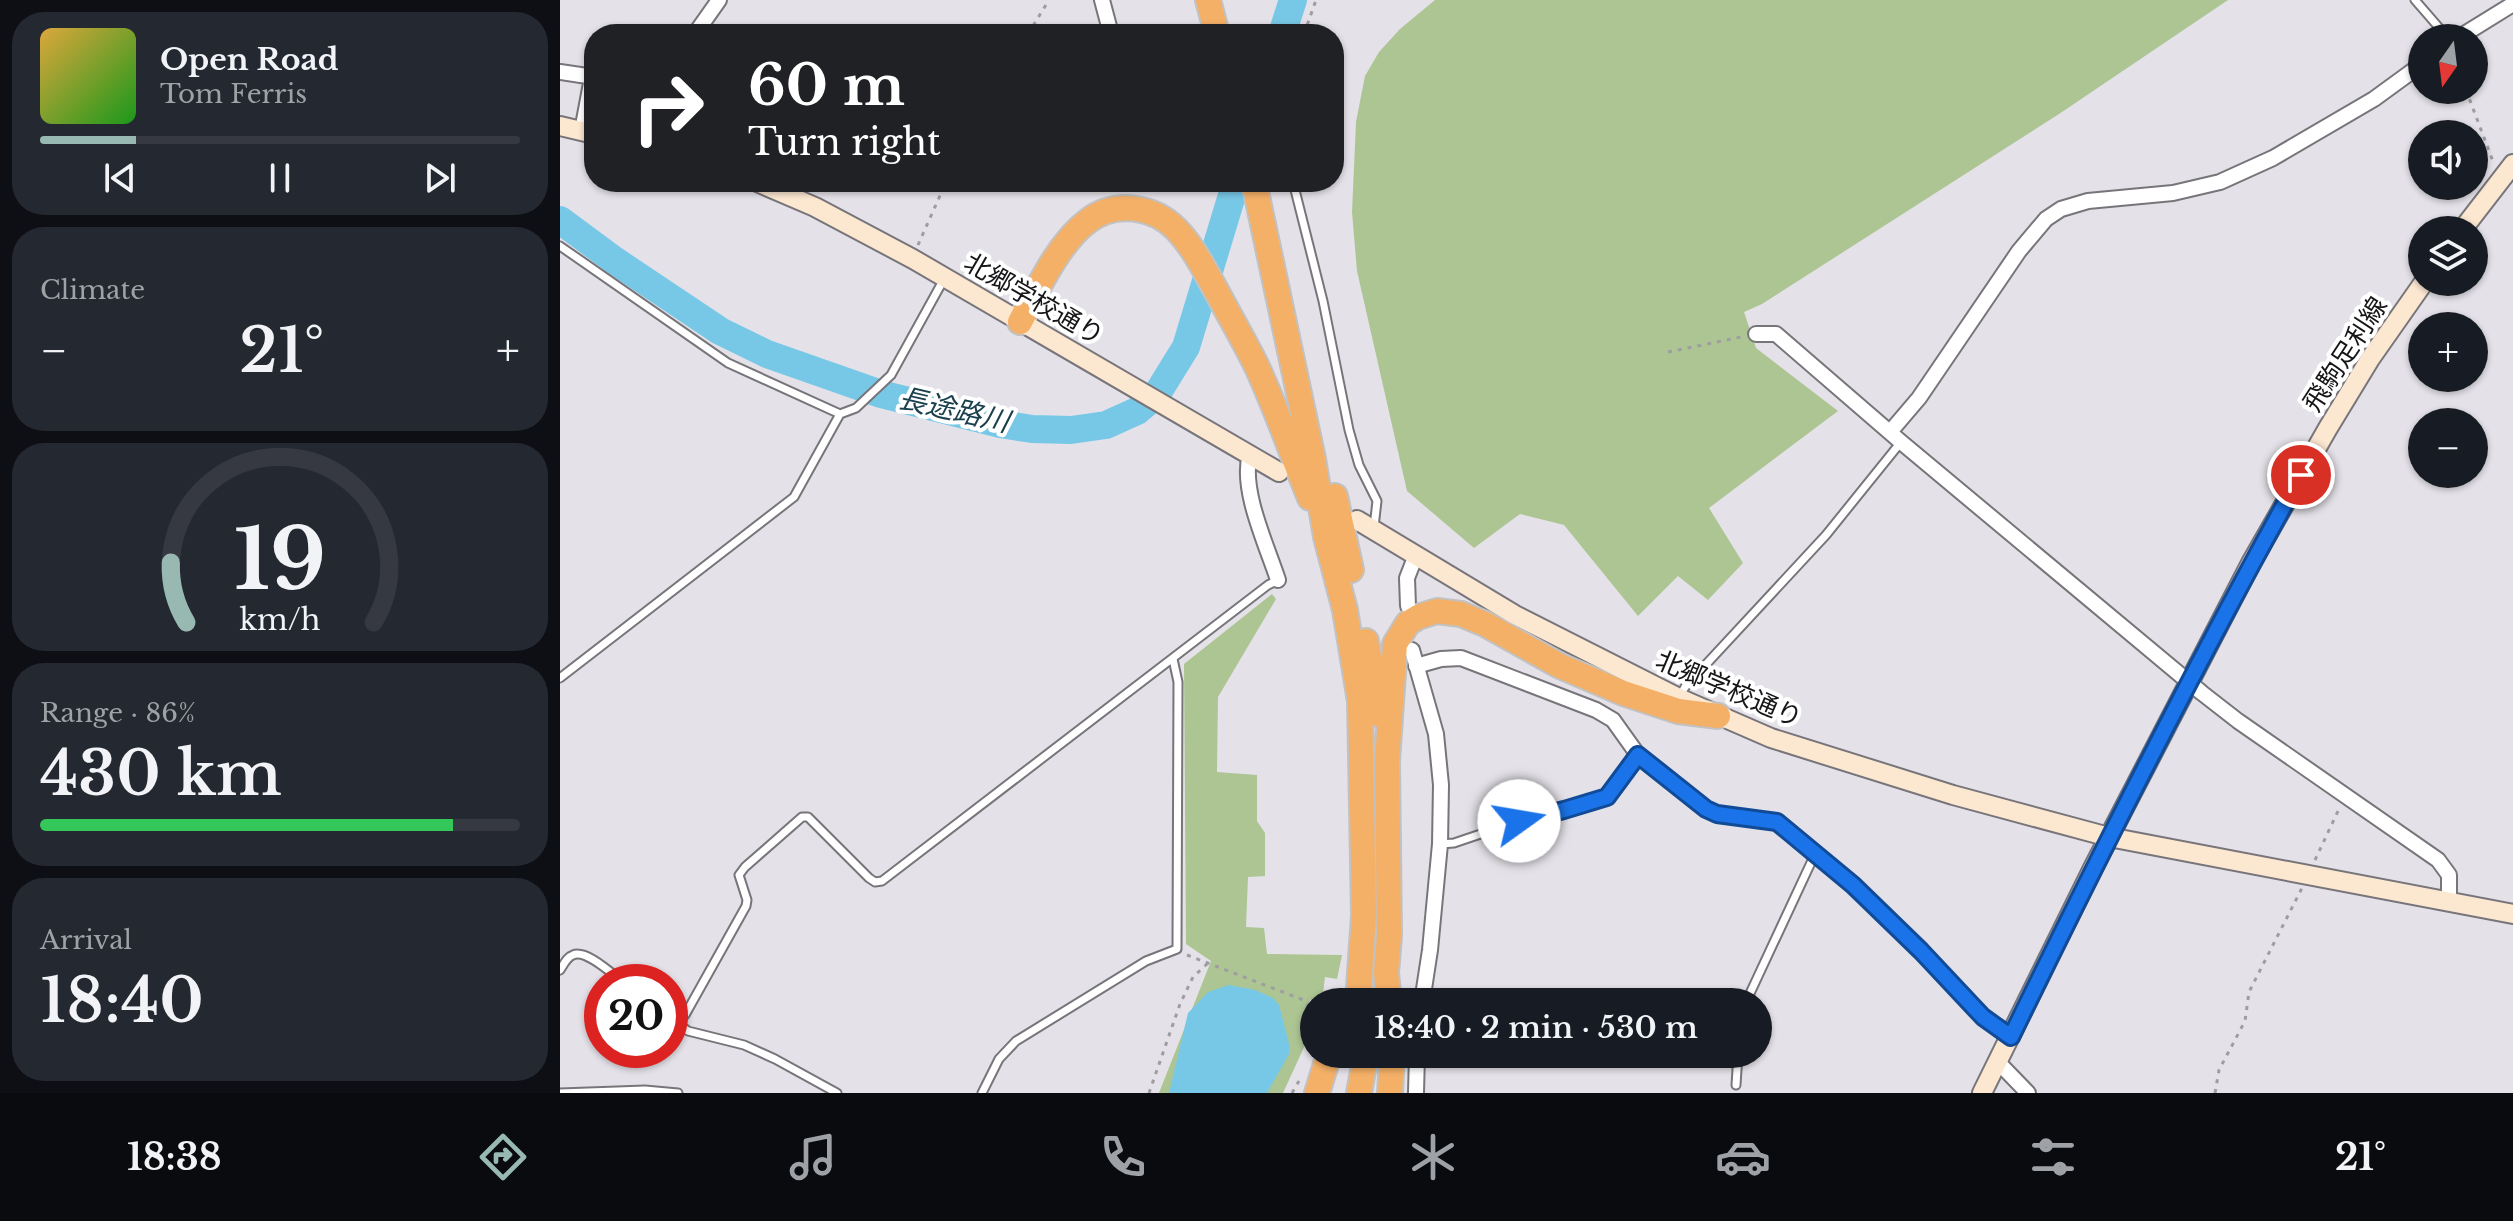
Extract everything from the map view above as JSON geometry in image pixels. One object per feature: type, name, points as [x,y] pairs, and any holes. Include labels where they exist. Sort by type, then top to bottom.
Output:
[{"type":"highway","points":[[1208,0],[1214,24]]},
{"type":"highway","points":[[1225,0],[1231,24]]},
{"type":"highway","points":[[1264,192],[1326,537],[1345,610],[1360,701],[1364,860],[1359,988]]},
{"type":"highway","points":[[1264,192],[1365,637],[1387,761]]},
{"type":"highway","points":[[1020,322],[1064,247],[1089,219],[1124,208],[1151,213],[1176,229],[1223,303],[1257,368],[1326,537]]},
{"type":"highway","points":[[1388,988],[1387,761],[1395,644],[1408,623],[1437,611],[1461,614],[1560,666],[1623,693],[1678,711],[1718,716]]},
{"type":"highway","points":[[1349,988],[1362,948]]},
{"type":"highway","points":[[1382,988],[1386,973]]},
{"type":"highway","points":[[1344,1093],[1348,1068]]},
{"type":"highway","points":[[1359,1093],[1363,1068]]},
{"type":"highway","points":[[1390,1093],[1391,1068]]},
{"type":"street","points":[[702,24],[719,0]]},
{"type":"street","points":[[1102,0],[1108,24]]},
{"type":"street","points":[[2481,24],[2513,4]]},
{"type":"street","points":[[560,72],[584,76]]},
{"type":"street","points":[[1895,437],[2019,251],[2046,219],[2061,209],[2088,201],[2173,193],[2220,182],[2273,158],[2374,99],[2408,74]]},
{"type":"street","points":[[560,126],[584,132]]},
{"type":"street","points":[[2473,216],[2508,170]]},
{"type":"street","name":"北郷学校通り","points":[[780,192],[913,259],[1279,472]]},
{"type":"street","name":"飛駒足利線","points":[[1982,1093],[2109,837],[2251,563],[2370,359],[2414,296]]},
{"type":"street","points":[[1756,334],[1776,334],[2189,683],[2238,721],[2438,860],[2449,875],[2449,902]]},
{"type":"street","points":[[1250,455],[1246,468],[1247,485],[1278,580]]},
{"type":"street","name":"北郷学校通り","points":[[1357,520],[1515,615],[1718,716],[1771,738],[1870,770],[2109,837]]},
{"type":"street","points":[[1408,606],[1407,578],[1416,555]]},
{"type":"street","points":[[1412,650],[1436,734],[1441,765],[1440,844],[1424,988]]},
{"type":"street","points":[[1416,666],[1451,658],[1477,662],[1596,710],[1613,720],[1638,755]]},
{"type":"street","points":[[2109,837],[2513,914]]},
{"type":"street","points":[[1998,1062],[2028,1093]]},
{"type":"street","points":[[1416,1093],[1417,1068]]},
{"type":"lane","points":[[2415,0],[2436,24]]},
{"type":"lane","points":[[1296,192],[1323,301],[1349,430],[1359,465],[1377,501],[1374,529]]},
{"type":"lane","points":[[560,246],[728,363],[840,414]]},
{"type":"lane","points":[[560,678],[794,497],[840,414],[856,408],[891,375],[945,277]]},
{"type":"lane","points":[[1679,698],[1685,687],[1826,535],[1895,437]]},
{"type":"lane","points":[[688,1010],[746,906],[739,875],[802,817],[808,817],[869,878],[875,882],[882,881],[1278,580]]},
{"type":"lane","points":[[982,1093],[999,1059],[1016,1041],[1146,961],[1177,949],[1178,682],[1173,659]]},
{"type":"lane","points":[[1440,844],[1454,843],[1607,797],[1638,755],[1706,809],[1717,814],[1777,822],[1853,885],[1983,1017],[2011,1037]]},
{"type":"lane","points":[[1753,988],[1815,854]]},
{"type":"lane","points":[[560,970],[568,957],[574,954],[589,956],[599,964]]},
{"type":"lane","points":[[688,1031],[744,1045],[837,1093]]},
{"type":"lane","points":[[1736,1085],[1737,1068]]},
{"type":"lane","points":[[560,1093],[645,1090],[678,1093]]},
{"type":"path","points":[[1034,24],[1049,0]]},
{"type":"path","points":[[1308,24],[1316,0]]},
{"type":"path","points":[[2471,104],[2493,164],[2508,170]]},
{"type":"path","points":[[913,259],[942,192]]},
{"type":"path","points":[[1668,352],[1756,334]]},
{"type":"path","points":[[2215,1093],[2219,1070],[2245,1021],[2249,992],[2346,795]]},
{"type":"path","points":[[1177,949],[1207,964],[1300,999]]},
{"type":"path","points":[[1149,1093],[1180,1004],[1193,977],[1207,964]]},
{"type":"path","points":[[1292,1093],[1309,1086]]},
{"type":"green space","points":[[1435,0],[2228,0],[2059,114],[1762,304],[1744,312],[1756,348],[1838,411],[1709,508],[1743,563],[1708,600],[1678,576],[1638,616],[1564,525],[1520,514],[1474,548],[1407,491],[1357,271],[1352,212],[1356,122],[1365,76],[1379,52],[1400,29]]},
{"type":"green space","points":[[1272,594],[1276,599],[1218,697],[1217,772],[1257,775],[1257,821],[1265,833],[1265,876],[1248,877],[1246,927],[1264,928],[1267,954],[1342,955],[1337,979],[1325,977],[1324,988],[1300,988],[1300,1056],[1283,1093],[1159,1093],[1211,961],[1186,944],[1184,664]]},
{"type":"water","points":[[1229,985],[1255,990],[1273,998],[1279,1005],[1289,1054],[1267,1093],[1169,1093],[1188,1013],[1208,992]]},
{"type":"waterway","name":"長途路川","points":[[1285,24],[1293,0]]},
{"type":"waterway","name":"長途路川","points":[[560,220],[720,331],[767,354],[881,394],[1000,424],[1071,430],[1106,425],[1137,411],[1157,394],[1186,347],[1233,192]]},
{"type":"route","points":[[1519,821],[1607,797],[1638,755],[1706,809],[1717,814],[1777,822],[1853,885],[1983,1017],[2011,1037],[2094,866],[2251,563],[2301,475]]}]
